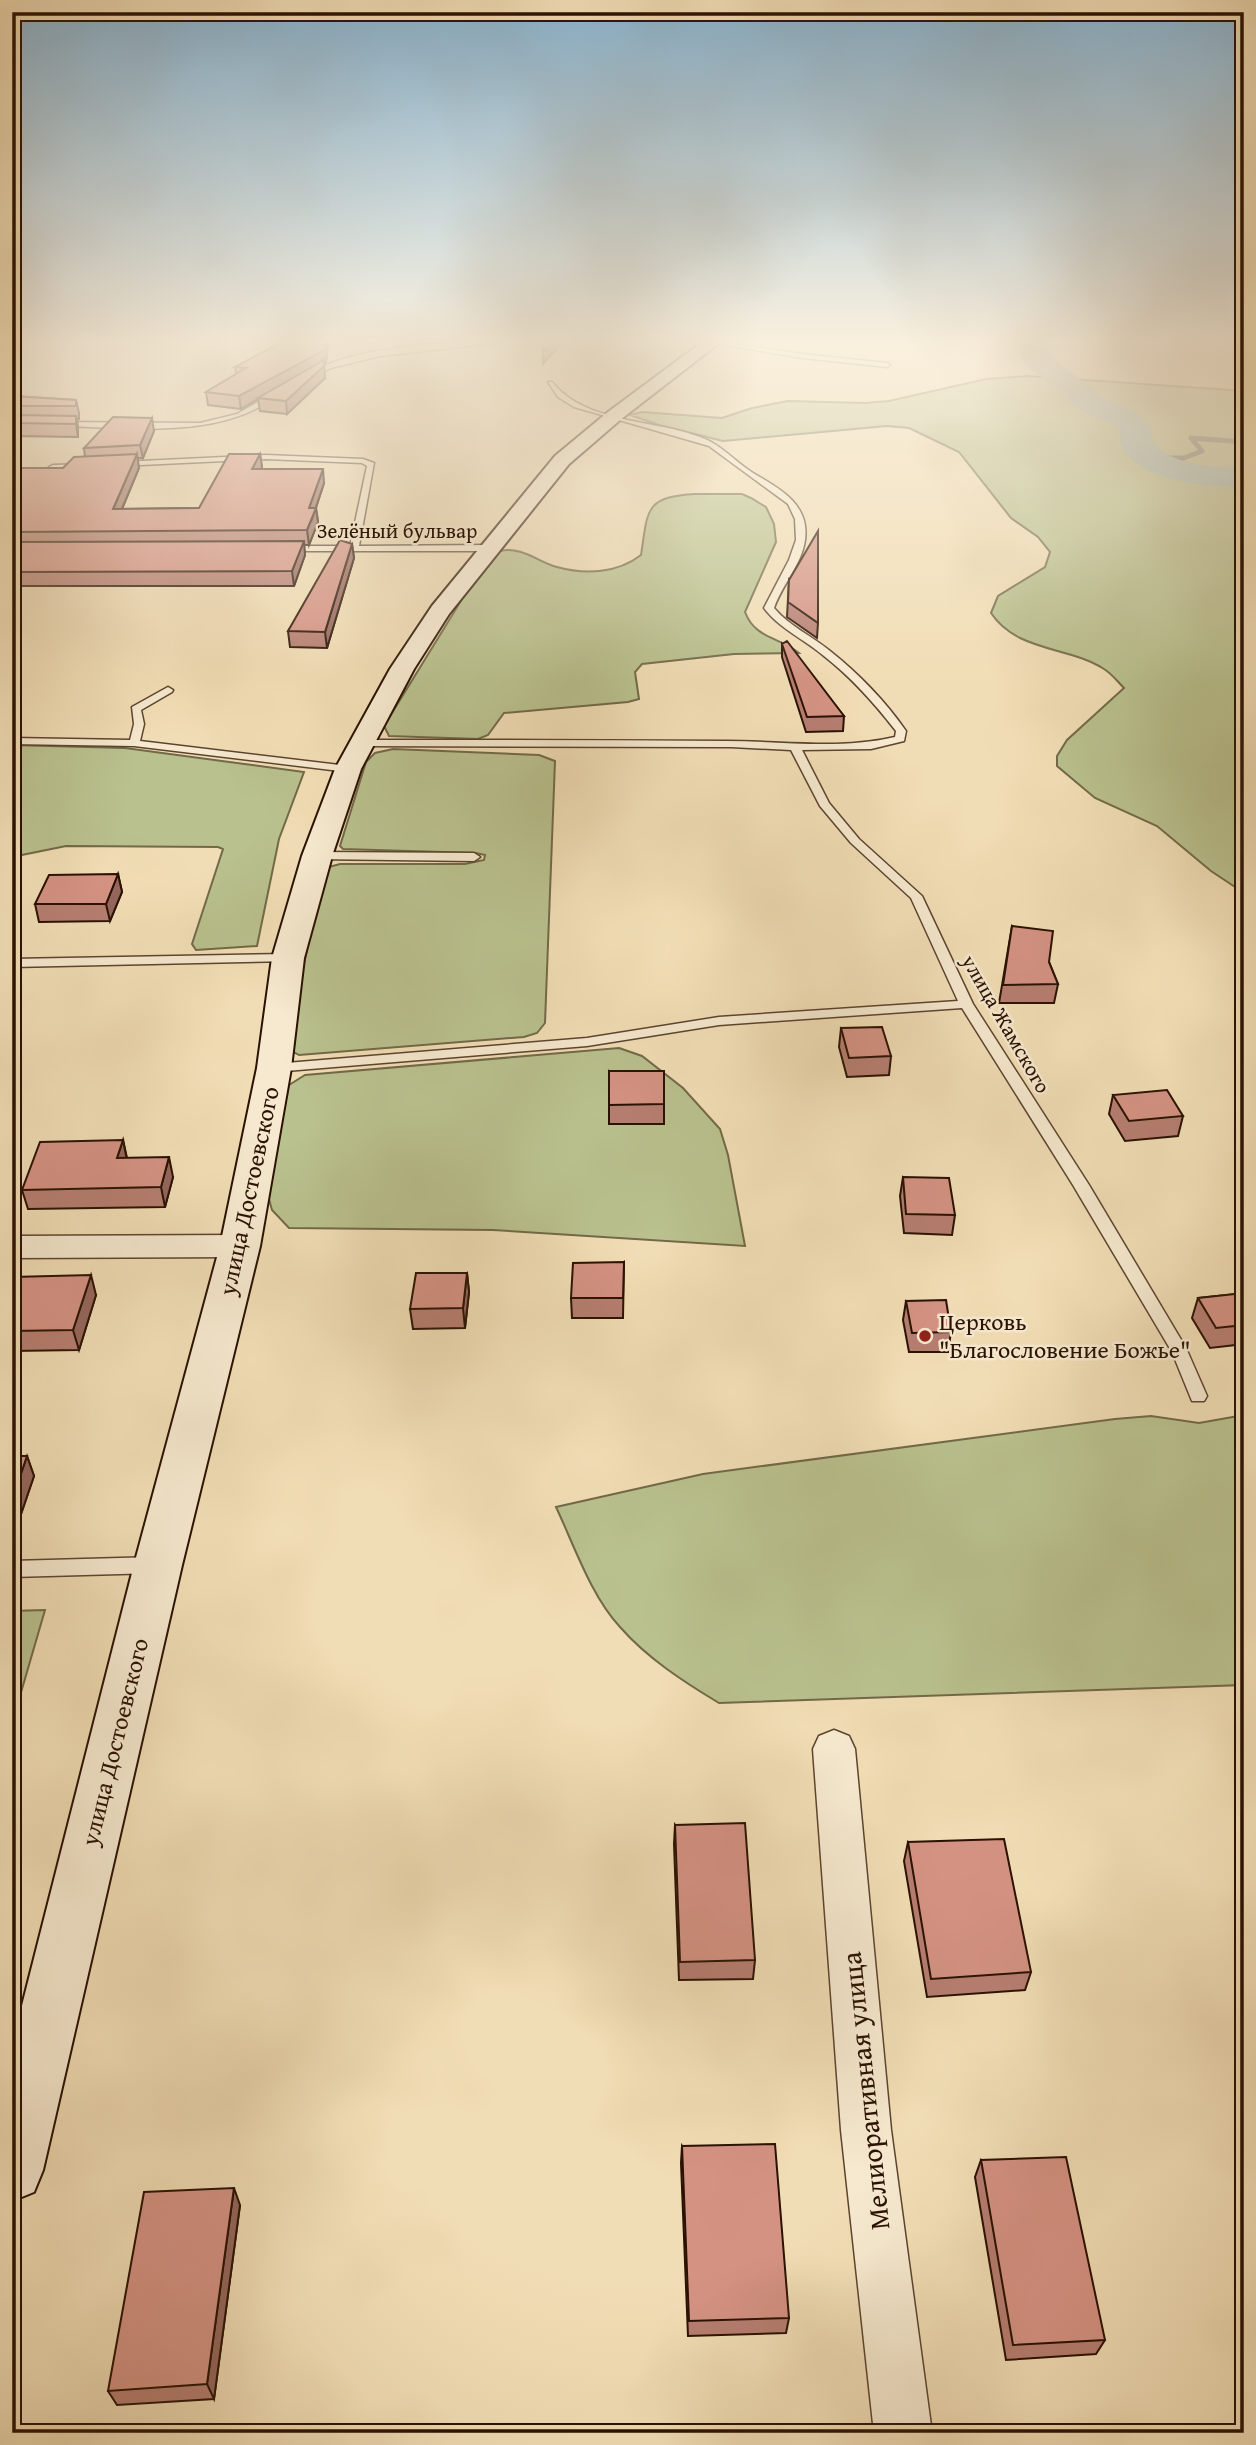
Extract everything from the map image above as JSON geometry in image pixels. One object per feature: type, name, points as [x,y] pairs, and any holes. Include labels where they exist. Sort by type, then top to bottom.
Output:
[{"type":"main road","name":"улица Достоевского","points":[[12,2170],[158,1565],[240,1246],[274,1068],[288,958],[317,856],[356,756],[402,669],[440,611],[489,548],[569,454]]},
{"type":"street","points":[[12,1247],[240,1246]]},
{"type":"street","name":"Мелиоративная улица","points":[[834,1749],[866,2130],[903,2433]]},
{"type":"lane","points":[[12,741],[134,743],[356,756],[731,744],[871,746],[900,739],[901,730],[883,707],[817,645],[782,625],[769,608],[801,545],[802,527],[790,499],[725,454]]},
{"type":"lane","points":[[106,465],[266,457],[363,461],[371,465],[371,468],[354,548]]},
{"type":"lane","points":[[53,467],[93,465]]},
{"type":"lane","name":"Зелёный бульвар","points":[[271,549],[489,548]]},
{"type":"lane","points":[[134,743],[139,724],[136,709],[168,690]]},
{"type":"lane","name":"улица Жамского","points":[[795,747],[824,804],[855,841],[916,896],[967,1004],[1081,1185],[1180,1352],[1198,1396]]},
{"type":"lane","points":[[317,856],[474,857]]},
{"type":"lane","points":[[12,963],[288,958]]},
{"type":"lane","points":[[274,1068],[587,1042],[719,1021],[967,1004]]},
{"type":"lane","points":[[12,1569],[158,1565]]},
{"type":"green space","points":[[961,454],[1244,454],[1244,893],[1211,871],[1157,826],[1095,798],[1057,766],[1057,756],[1067,740],[1124,688],[1107,671],[1090,662],[1015,635],[1002,626],[991,613],[998,596],[1045,567],[1050,552],[1038,537],[1011,518]]},
{"type":"green space","points":[[695,494],[742,494],[766,507],[774,524],[776,542],[745,612],[749,621],[761,633],[799,653],[734,654],[642,664],[635,672],[639,699],[504,713],[488,735],[478,739],[389,736],[384,726],[483,565],[493,555],[500,551],[516,551],[550,565],[579,571],[601,571],[622,566],[641,555],[648,517],[657,503],[666,498]]},
{"type":"green space","points":[[12,745],[125,748],[304,772],[279,839],[257,946],[196,950],[192,944],[223,849],[218,847],[66,846],[12,857]]},
{"type":"green space","points":[[393,749],[539,755],[555,761],[545,1023],[537,1033],[524,1037],[299,1055],[290,1050],[287,1042],[324,872],[329,867],[340,864],[465,864],[484,860],[485,855],[476,853],[343,849],[340,846],[366,762],[375,753]]},
{"type":"green space","points":[[619,1048],[642,1056],[683,1088],[720,1129],[728,1155],[745,1246],[493,1230],[289,1228],[272,1210],[267,1192],[289,1085],[305,1075]]},
{"type":"green space","points":[[1244,1415],[1244,1685],[719,1703],[654,1659],[610,1615],[592,1585],[556,1507],[703,1474],[1115,1419],[1151,1416],[1199,1423]]},
{"type":"green space","points":[[45,1610],[13,1720],[12,1720],[12,1611]]},
{"type":"building","points":[[137,454],[113,509],[199,508],[229,454],[260,454],[252,469],[323,469],[309,508],[316,508],[307,530],[12,532],[12,481],[22,468],[63,468],[74,457]]},
{"type":"building","points":[[818,531],[818,623],[788,602],[789,580]]},
{"type":"building","points":[[340,540],[352,544],[325,632],[288,631]]},
{"type":"building","points":[[304,541],[292,571],[12,572],[12,542]]},
{"type":"building","points":[[787,641],[844,716],[807,717],[782,644]]},
{"type":"building","points":[[118,874],[106,904],[35,904],[49,875]]},
{"type":"building","points":[[1012,926],[1053,931],[1049,962],[1058,984],[1003,985]]},
{"type":"building","points":[[882,1027],[891,1056],[849,1058],[841,1028]]},
{"type":"building","points":[[609,1071],[664,1071],[664,1104],[609,1105]]},
{"type":"building","points":[[1167,1090],[1183,1116],[1129,1121],[1113,1095]]},
{"type":"building","points":[[123,1140],[117,1158],[169,1157],[161,1187],[22,1190],[40,1142]]},
{"type":"building","points":[[903,1177],[949,1178],[955,1215],[906,1214]]},
{"type":"building","points":[[624,1262],[623,1298],[571,1298],[573,1263]]},
{"type":"building","points":[[416,1273],[467,1273],[463,1308],[410,1309]]},
{"type":"building","points":[[91,1275],[73,1330],[12,1331],[12,1277]]},
{"type":"building","points":[[1244,1293],[1244,1325],[1216,1328],[1198,1298]]},
{"type":"building","points":[[946,1300],[951,1332],[912,1333],[906,1301]]},
{"type":"building","points":[[12,1456],[27,1456],[13,1497],[12,1497]]},
{"type":"building","points":[[745,1823],[755,1960],[680,1962],[675,1825]]},
{"type":"building","points":[[1004,1839],[1031,1972],[931,1979],[908,1842]]},
{"type":"building","points":[[775,2144],[789,2318],[689,2321],[682,2146]]},
{"type":"building","points":[[1066,2157],[1105,2340],[1013,2345],[981,2160]]},
{"type":"building","points":[[234,2188],[207,2384],[108,2391],[144,2192]]},
{"type":"waterway","points":[[1145,454],[1156,462],[1184,472],[1244,477]]},
{"type":"waterway","points":[[1150,458],[1184,458],[1194,454]]},
{"type":"place","name":"Церковь \"Благословение Божье\"","points":[[925,1336]]}]
